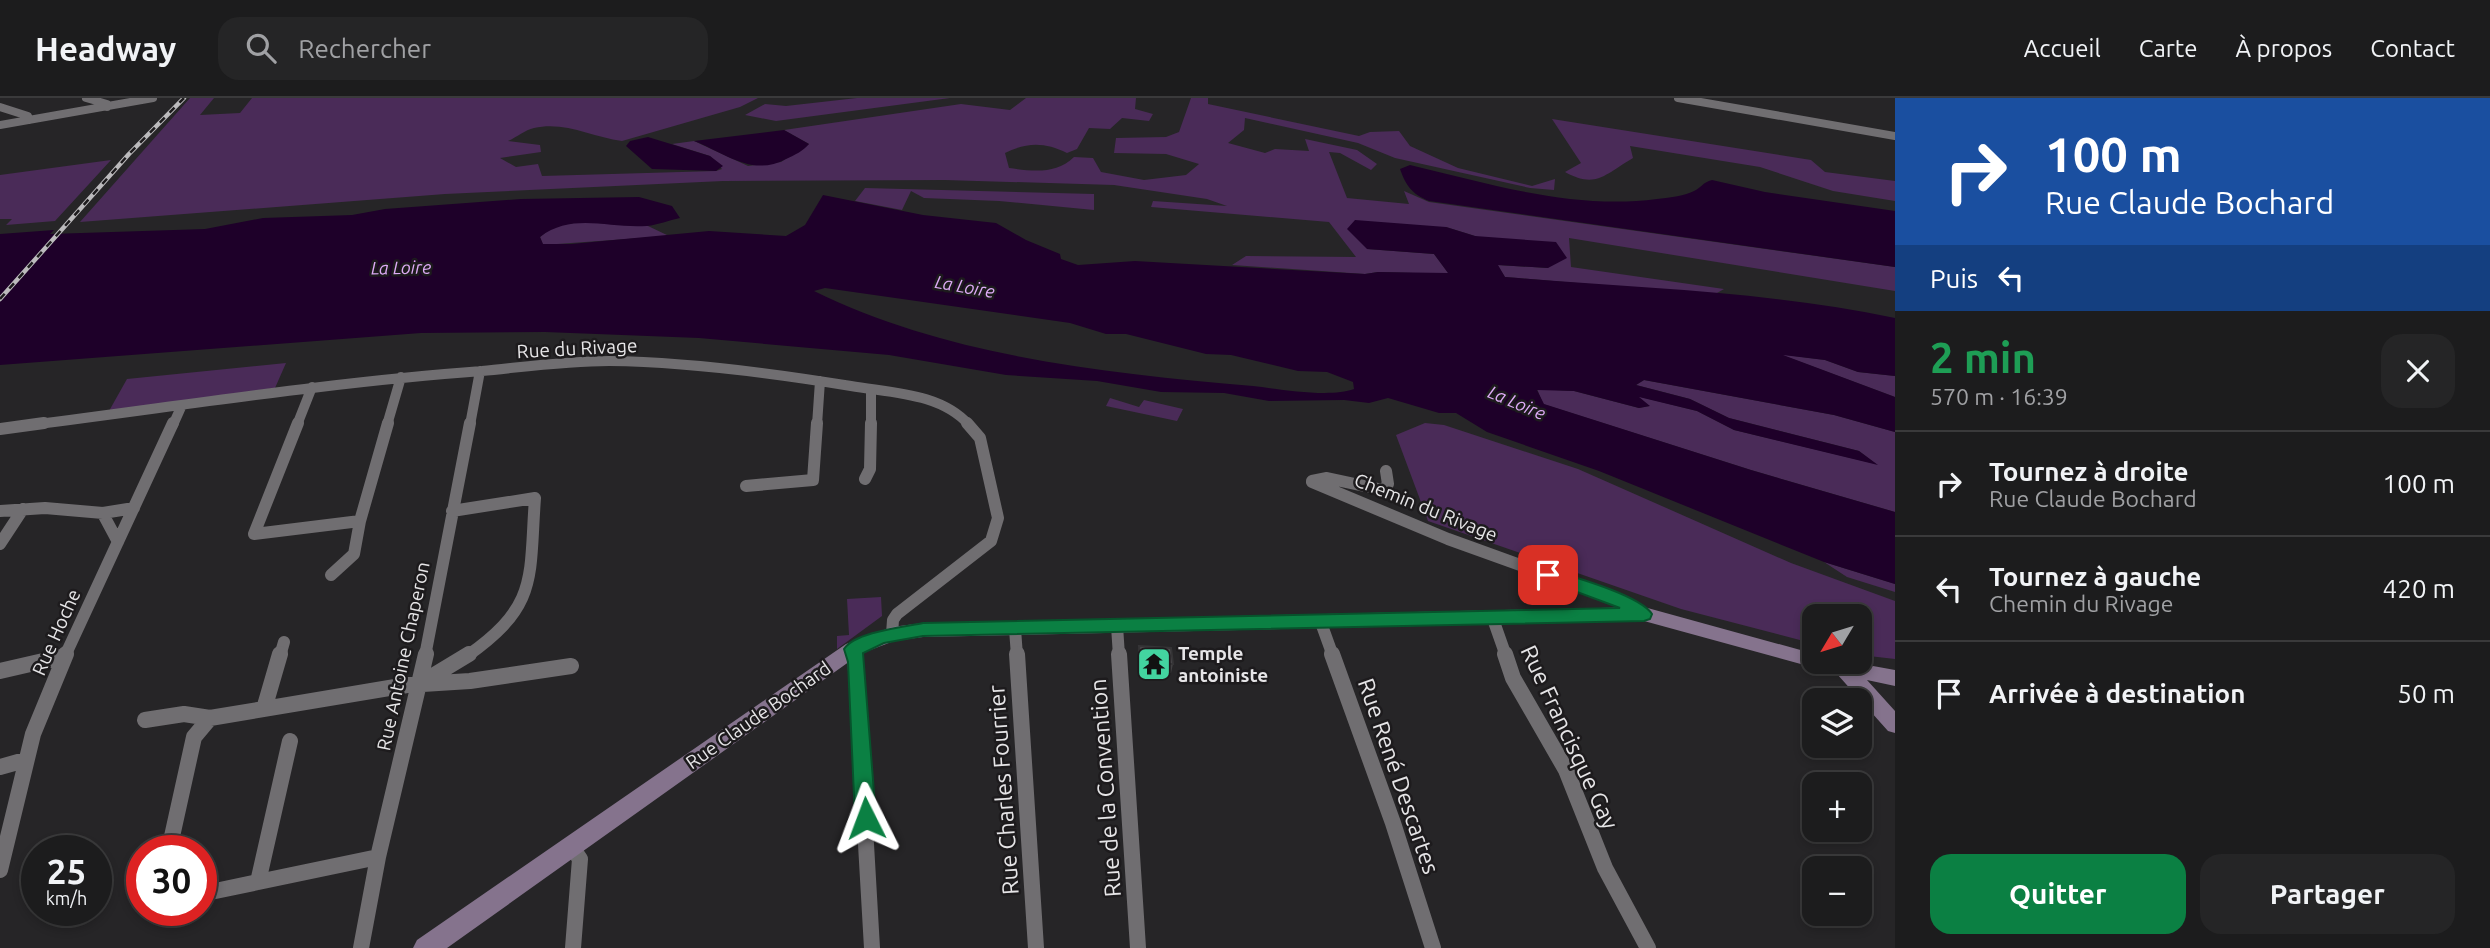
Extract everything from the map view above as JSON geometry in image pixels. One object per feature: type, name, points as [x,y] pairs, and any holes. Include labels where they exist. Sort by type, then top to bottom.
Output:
[{"type":"main road","name":"Rue Claude Bochard","points":[[426,948],[853,649],[891,634],[923,629],[1320,620],[1493,620],[1644,614],[1802,657]]},
{"type":"main road","name":"Rue Claude Bochard","points":[[1872,673],[1895,678]]},
{"type":"main road","points":[[1849,674],[1895,725]]},
{"type":"street","points":[[86,98],[107,104],[107,108]]},
{"type":"street","points":[[0,125],[153,98]]},
{"type":"street","points":[[1678,98],[1895,136]]},
{"type":"street","points":[[0,107],[28,116],[29,120]]},
{"type":"street","name":"Rue du Rivage","points":[[0,429],[401,377],[639,361],[820,381],[942,404],[972,426],[985,451],[998,518],[991,541],[897,614],[893,620],[891,634]]},
{"type":"street","name":"Rue Antoine Chaperon","points":[[360,948],[378,858],[420,683],[480,371]]},
{"type":"street","points":[[331,575],[354,554],[360,521],[401,377]]},
{"type":"street","points":[[746,486],[813,480],[820,381]]},
{"type":"street","points":[[312,387],[254,534],[360,521]]},
{"type":"street","points":[[865,479],[870,469],[871,389]]},
{"type":"street","points":[[118,542],[182,405]]},
{"type":"street","name":"Chemin du Rivage","points":[[1386,471],[1388,484],[1383,490],[1366,489],[1322,477],[1312,482],[1448,539],[1622,602],[1644,614]]},
{"type":"street","points":[[420,683],[447,670],[500,630],[515,615],[526,595],[536,498],[452,510]]},
{"type":"street","points":[[0,511],[54,508],[103,514],[134,509]]},
{"type":"street","points":[[0,544],[23,509]]},
{"type":"street","points":[[103,514],[118,542]]},
{"type":"street","name":"Rue Hoche","points":[[0,870],[25,760],[65,656],[118,542]]},
{"type":"street","name":"Rue René Descartes","points":[[1320,620],[1393,823],[1433,948]]},
{"type":"street","name":"Rue Francisque Gay","points":[[1493,620],[1513,678],[1566,770],[1605,868],[1648,948]]},
{"type":"street","name":"Rue de la Convention","points":[[1117,626],[1138,948]]},
{"type":"street","name":"Rue Charles Fourrier","points":[[1015,629],[1036,948]]},
{"type":"street","points":[[264,709],[284,642]]},
{"type":"street","points":[[853,649],[857,662],[872,948]]},
{"type":"street","points":[[0,671],[65,656]]},
{"type":"street","points":[[145,720],[184,714],[210,718],[420,683],[470,681],[571,666]]},
{"type":"street","points":[[172,835],[194,737],[210,718]]},
{"type":"street","points":[[258,882],[290,741]]},
{"type":"street","points":[[0,767],[25,760]]},
{"type":"street","points":[[571,846],[580,859],[573,948]]},
{"type":"street","points":[[217,891],[378,858]]},
{"type":"shaded area","points":[[190,98],[214,98],[200,115],[240,113],[252,98],[758,98],[740,107],[622,141],[568,128],[545,126],[531,129],[508,141],[540,145],[541,152],[500,158],[516,167],[538,164],[542,176],[716,171],[722,169],[710,156],[672,144],[694,141],[748,166],[781,162],[809,144],[784,130],[961,104],[1010,110],[1026,98],[1136,98],[1135,109],[1153,114],[1149,121],[1122,118],[1110,129],[1089,128],[1077,149],[1067,153],[1036,145],[1005,153],[1009,168],[1043,170],[1059,167],[1074,157],[1093,158],[1101,172],[1144,180],[1186,175],[1199,164],[1166,154],[1114,153],[1116,138],[1166,137],[1179,132],[1191,98],[1208,98],[1208,104],[1359,136],[1370,132],[1399,131],[1410,146],[1458,168],[1532,186],[1555,179],[1554,190],[1530,188],[1395,158],[1358,143],[1245,118],[1244,130],[1228,143],[1265,153],[1275,149],[1309,151],[1305,139],[1357,150],[1377,164],[1371,170],[1340,153],[1329,152],[1347,198],[1409,204],[1404,191],[1429,202],[1895,267],[1895,291],[1569,238],[1571,267],[1724,289],[1705,294],[1505,277],[1497,265],[1548,268],[1475,236],[1446,227],[1367,249],[1434,254],[1449,274],[1365,274],[1232,265],[1246,256],[1356,257],[1329,222],[1151,207],[1153,201],[1227,206],[1207,199],[1114,185],[945,180],[723,181],[445,194],[80,222]]},
{"type":"shaded area","points":[[857,98],[950,98],[776,121],[745,115],[765,104],[786,106]]},
{"type":"shaded area","points":[[1552,119],[1811,160],[1825,172],[1895,181],[1895,201],[1833,191],[1760,167],[1630,146],[1633,158],[1607,174],[1592,180],[1576,177],[1565,172],[1581,163]]},
{"type":"shaded area","points":[[111,160],[55,221],[6,225],[12,219],[0,219],[0,175]]},
{"type":"shaded area","points":[[865,188],[1094,194],[1094,210],[999,201],[924,198],[911,191],[902,210],[855,201]]},
{"type":"shaded area","points":[[581,222],[648,226],[669,236],[543,245],[540,237],[554,226]]},
{"type":"shaded area","points":[[1779,354],[1825,360],[1858,372],[1895,376],[1895,397]]},
{"type":"shaded area","points":[[286,363],[275,388],[109,411],[127,379]]},
{"type":"shaded area","points":[[1644,380],[1834,415],[1895,432],[1895,512],[1543,404],[1537,389],[1574,391],[1639,408],[1649,406],[1637,396],[1697,411],[1734,430],[1876,464],[1859,451],[1729,418],[1690,399],[1636,385]]},
{"type":"shaded area","points":[[1110,398],[1139,407],[1144,400],[1183,409],[1177,421],[1106,406]]},
{"type":"shaded area","points":[[1425,423],[1444,425],[1578,469],[1791,563],[1895,601],[1895,659],[1872,656],[1872,604],[1802,604],[1802,641],[1681,609],[1428,521],[1396,435]]},
{"type":"shaded area","points":[[1824,562],[1895,584],[1895,592],[1847,577]]},
{"type":"shaded area","points":[[881,597],[882,616],[837,649],[837,636],[849,635],[847,599]]},
{"type":"water","points":[[784,130],[809,144],[789,157],[762,166],[740,162],[694,141]]},
{"type":"water","points":[[648,137],[710,156],[723,166],[716,171],[652,169],[626,146],[630,141]]},
{"type":"water","points":[[1410,165],[1501,187],[1563,198],[1626,201],[1666,198],[1690,193],[1712,180],[1765,192],[1895,211],[1895,267],[1429,201],[1410,189],[1405,180],[1400,169]]},
{"type":"water","name":"La Loire","points":[[823,195],[923,215],[996,223],[1026,240],[1060,254],[1061,259],[1078,265],[1135,261],[1365,274],[1448,273],[1434,254],[1367,249],[1347,229],[1355,220],[1446,227],[1475,236],[1556,242],[1567,258],[1548,268],[1498,265],[1505,277],[1750,296],[1895,318],[1895,376],[1858,372],[1825,360],[1783,355],[1895,397],[1895,432],[1834,415],[1644,380],[1636,385],[1690,399],[1729,418],[1859,451],[1878,465],[1734,430],[1697,411],[1639,397],[1650,406],[1639,408],[1574,391],[1537,390],[1544,404],[1751,470],[1895,512],[1895,584],[1824,562],[1599,471],[1487,432],[1456,413],[1439,413],[1388,398],[1369,403],[1344,400],[1269,401],[1224,393],[1161,392],[1097,381],[1006,375],[889,355],[699,338],[545,332],[421,333],[0,365],[0,234],[54,230],[50,234],[205,229],[263,218],[352,215],[385,209],[521,199],[639,197],[672,206],[680,218],[647,226],[592,223],[565,225],[540,237],[543,244],[571,244],[709,231],[786,236],[805,225]],"holes":[[[825,288],[1070,323],[1106,334],[1126,334],[1206,354],[1231,355],[1298,371],[1327,372],[1353,382],[1354,389],[1331,393],[1304,392],[1085,368],[1029,358],[973,347],[919,332],[814,291]]]},
{"type":"building","points":[[1139,646],[1171,648],[1173,664],[1141,663]]},
{"type":"railway","points":[[0,299],[129,154],[184,98]]},
{"type":"place","name":"Temple antoiniste","points":[[1154,664]]},
{"type":"route","points":[[866,818],[857,662],[853,649],[880,637],[923,629],[1320,620],[1493,620],[1644,614],[1622,602],[1548,575]]}]
